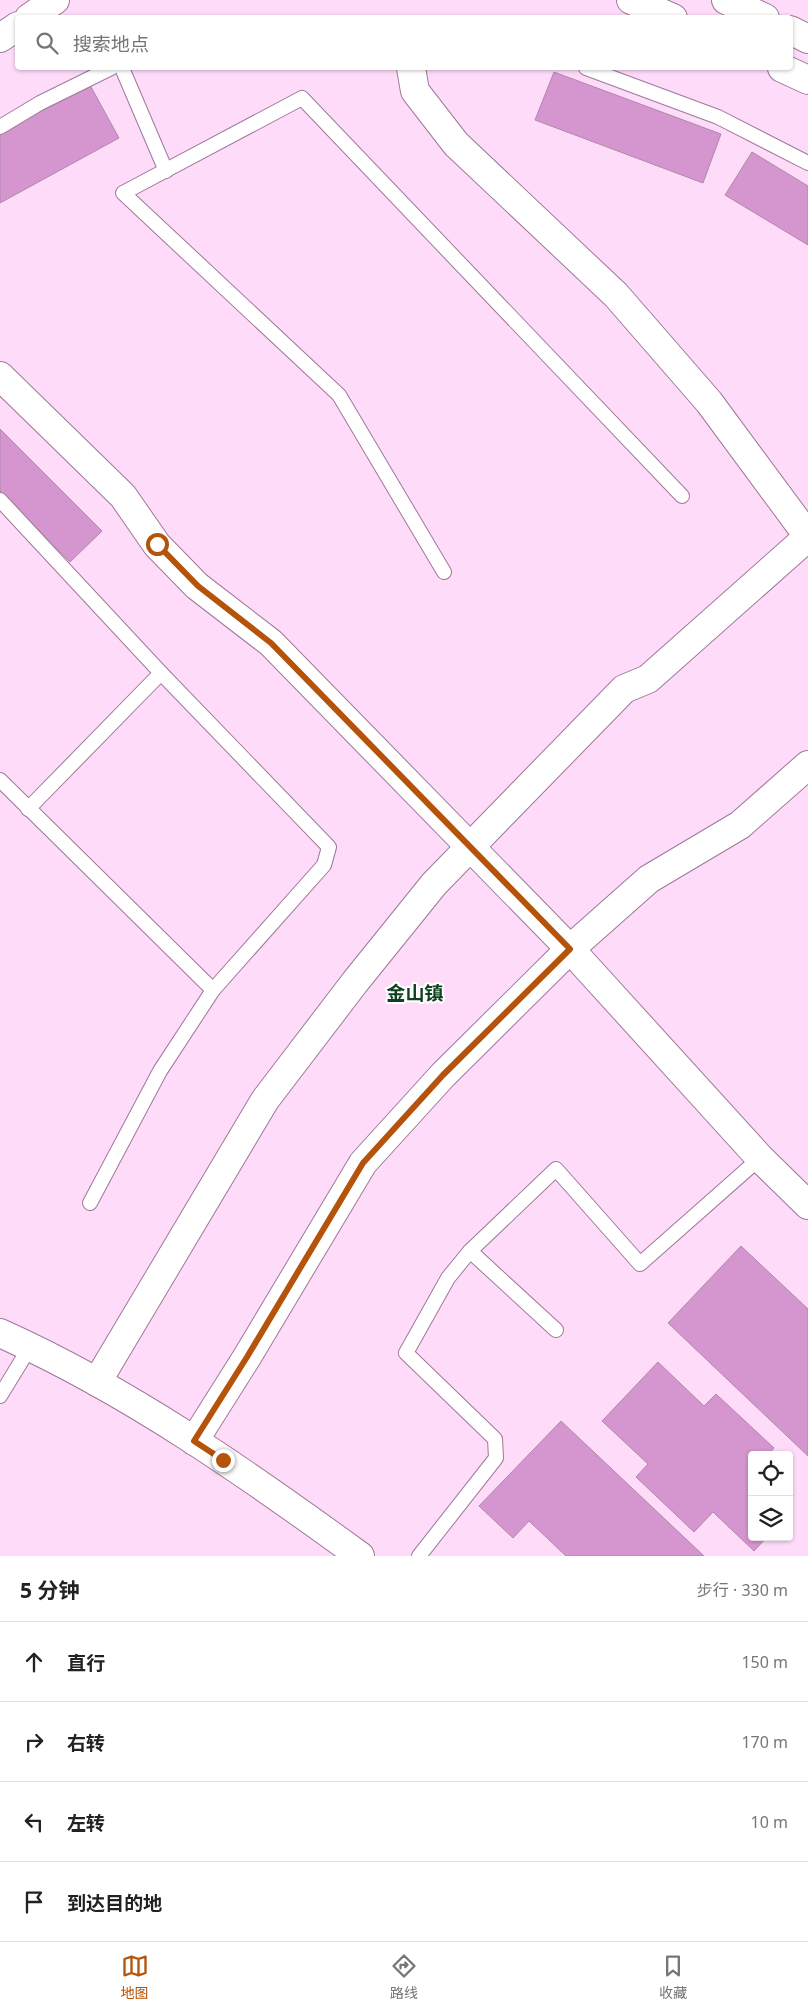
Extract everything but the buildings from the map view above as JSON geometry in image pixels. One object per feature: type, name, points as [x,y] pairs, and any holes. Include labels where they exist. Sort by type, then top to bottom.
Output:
[{"type":"street","points":[[33,15],[55,0]]},
{"type":"street","points":[[631,0],[666,15]]},
{"type":"street","points":[[726,0],[758,15]]},
{"type":"street","points":[[0,38],[15,28]]},
{"type":"street","points":[[793,32],[808,39]]},
{"type":"street","points":[[97,1382],[265,1100],[355,982],[434,884],[624,689],[648,679],[808,537],[709,402],[616,295],[456,144],[416,92],[411,70]]},
{"type":"street","points":[[786,70],[808,80]]},
{"type":"street","points":[[0,376],[123,496],[157,544],[198,586],[271,643],[570,949],[760,1158],[808,1205]]},
{"type":"street","points":[[194,1441],[247,1357],[363,1163],[443,1075],[570,949],[649,879],[740,825],[808,765]]},
{"type":"street","points":[[0,1333],[30,1346],[97,1382],[194,1441],[360,1556]]},
{"type":"lane","points":[[0,127],[40,103],[107,70]]},
{"type":"lane","points":[[123,70],[166,171]]},
{"type":"lane","points":[[592,70],[718,116],[808,163]]},
{"type":"lane","points":[[444,572],[339,395],[123,193],[302,98],[682,496]]},
{"type":"lane","points":[[0,500],[161,673],[329,847],[324,865],[213,990],[160,1071],[90,1203]]},
{"type":"lane","points":[[28,809],[161,673]]},
{"type":"lane","points":[[0,780],[213,990]]},
{"type":"lane","points":[[419,1556],[496,1458],[495,1439],[406,1353],[448,1278],[470,1251],[556,1169],[640,1264],[760,1158]]},
{"type":"lane","points":[[470,1251],[556,1330]]},
{"type":"lane","points":[[0,1396],[30,1346]]},
{"type":"district","name":"金山镇","points":[[415,993]]},
{"type":"route","points":[[157,544],[198,586],[271,643],[570,949],[510,1006],[443,1075],[363,1163],[247,1357],[194,1441],[223,1460]]}]
